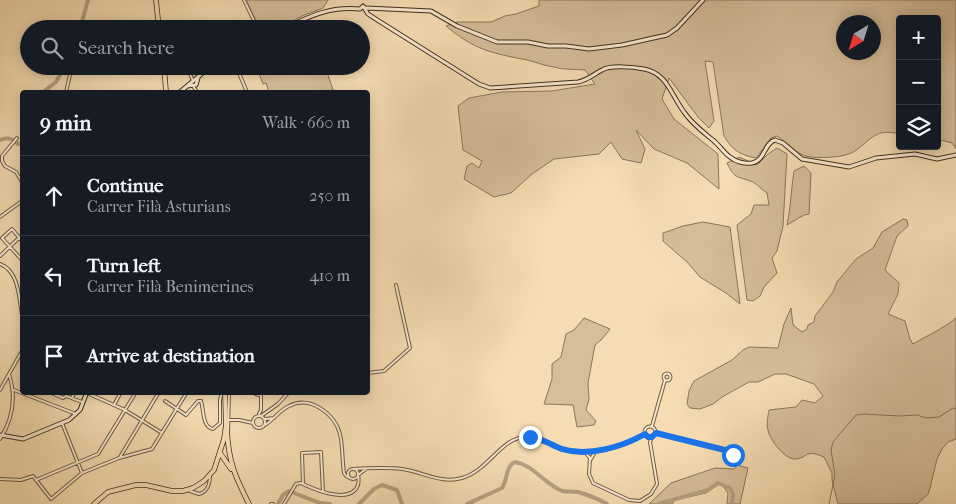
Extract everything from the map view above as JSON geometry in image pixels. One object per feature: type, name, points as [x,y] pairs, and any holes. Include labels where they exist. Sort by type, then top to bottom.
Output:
[{"type":"main road","points":[[156,0],[158,20]]},
{"type":"main road","points":[[165,75],[166,90]]},
{"type":"main road","points":[[225,395],[228,452],[234,473]]},
{"type":"main road","points":[[94,504],[108,492],[136,485],[146,484],[175,491],[189,489],[202,483],[210,476],[220,453],[226,424]]},
{"type":"main road","points":[[223,442],[225,441],[228,444]]},
{"type":"main road","points":[[220,453],[225,456],[228,452]]},
{"type":"main road","points":[[220,453],[234,473],[249,504]]},
{"type":"street","points":[[244,0],[254,20]]},
{"type":"street","points":[[302,20],[317,13],[338,9],[360,9],[363,6],[365,9],[431,11],[451,23],[497,42],[528,42],[548,46],[590,49],[628,44],[667,35],[677,28],[703,0]]},
{"type":"street","points":[[365,9],[382,23],[486,87],[538,86],[578,82],[610,68],[640,68],[652,72],[667,83],[689,119],[729,157],[739,162],[748,164],[756,162],[769,144],[775,140],[783,143],[802,160],[849,167],[876,158],[913,154],[937,159],[956,155]]},
{"type":"street","points":[[66,90],[70,75]]},
{"type":"street","points":[[191,75],[196,90]]},
{"type":"street","points":[[182,90],[194,83],[199,75]]},
{"type":"street","points":[[240,75],[246,90]]},
{"type":"street","points":[[16,140],[2,156],[2,163],[15,171],[20,179]]},
{"type":"street","points":[[0,217],[20,202]]},
{"type":"street","points":[[0,256],[10,247],[20,238],[11,229],[2,238],[10,247],[20,258]]},
{"type":"street","points":[[0,264],[8,268],[15,278],[20,304]]},
{"type":"street","points":[[370,373],[384,371],[410,348],[396,285]]},
{"type":"street","points":[[0,390],[20,355]]},
{"type":"street","points":[[9,374],[14,390],[11,415],[1,436],[23,439],[70,420],[76,414],[86,395]]},
{"type":"street","points":[[656,433],[652,426],[665,380]]},
{"type":"street","points":[[14,390],[20,392]]},
{"type":"street","points":[[27,395],[76,414]]},
{"type":"street","points":[[56,395],[63,398],[66,396],[83,403]]},
{"type":"street","points":[[92,395],[125,410],[162,433]]},
{"type":"street","points":[[114,405],[119,395]]},
{"type":"street","points":[[36,480],[98,454],[134,395]]},
{"type":"street","points":[[119,458],[157,395]]},
{"type":"street","points":[[1,480],[21,480],[32,476],[51,499],[82,473],[119,458],[152,449],[185,395]]},
{"type":"street","points":[[165,401],[186,415],[200,401],[206,426],[210,429],[220,424],[220,400],[223,395]]},
{"type":"street","points":[[225,395],[229,420],[227,439]]},
{"type":"street","points":[[253,424],[254,419],[261,410],[260,395]]},
{"type":"street","points":[[257,416],[261,416],[278,404],[286,395]]},
{"type":"street","points":[[229,420],[239,420],[259,428],[287,407],[295,403],[308,403],[325,412],[339,429],[342,441],[344,474],[354,478],[368,468]]},
{"type":"street","points":[[261,416],[265,419],[274,418]]},
{"type":"street","points":[[264,425],[265,419]]},
{"type":"street","points":[[62,423],[82,473]]},
{"type":"street","points":[[645,434],[646,428],[652,426]]},
{"type":"street","points":[[584,451],[588,454],[590,460],[589,474],[595,484],[629,500],[644,499],[653,492],[657,480],[650,442],[656,433]]},
{"type":"street","points":[[656,433],[733,452]]},
{"type":"street","points":[[645,434],[648,437],[652,437]]},
{"type":"street","points":[[343,464],[346,470],[368,468],[403,469],[445,480],[460,478],[481,468],[506,444],[522,437],[538,438],[565,450],[584,451],[621,445],[645,434]]},
{"type":"street","points":[[590,460],[596,450]]},
{"type":"street","points":[[303,484],[302,453],[321,452],[324,492]]},
{"type":"street","points":[[284,504],[294,485],[298,483],[335,495],[349,494],[355,490],[359,482],[357,471],[352,469]]},
{"type":"street","points":[[350,478],[348,472],[352,469]]},
{"type":"street","points":[[189,489],[195,493],[202,494],[208,487],[210,476]]},
{"type":"street","points":[[354,478],[359,482]]},
{"type":"shaded area","points":[[246,0],[328,0],[323,8],[295,20],[256,20]]},
{"type":"shaded area","points":[[539,0],[956,0],[956,149],[952,143],[941,140],[941,15],[896,15],[896,134],[885,132],[879,134],[851,153],[824,158],[802,155],[777,136],[771,138],[756,158],[745,155],[733,148],[724,136],[713,62],[705,61],[714,121],[709,128],[698,117],[669,78],[662,99],[674,119],[718,154],[719,189],[687,163],[654,149],[636,130],[645,149],[641,163],[622,159],[611,142],[599,154],[554,159],[532,174],[511,193],[494,197],[464,179],[467,166],[472,163],[479,168],[482,161],[463,150],[458,106],[469,98],[502,92],[552,91],[595,84],[585,70],[547,66],[493,52],[475,45],[446,26],[457,22],[491,22],[539,6]]},
{"type":"shaded area","points":[[260,75],[328,75],[333,90],[268,90],[266,83],[263,84]]},
{"type":"shaded area","points":[[777,148],[787,154],[783,226],[777,251],[772,258],[777,273],[764,287],[760,296],[753,301],[747,300],[737,225],[751,214],[754,205],[769,205],[767,193],[753,182],[735,175],[727,163],[739,157],[757,165]]},
{"type":"shaded area","points":[[804,166],[811,173],[809,214],[787,225],[794,171]]},
{"type":"shaded area","points":[[903,219],[907,220],[908,226],[897,236],[885,270],[899,283],[898,294],[888,314],[905,321],[913,344],[941,329],[956,318],[956,439],[948,442],[942,449],[937,459],[928,494],[917,504],[838,504],[832,473],[824,457],[809,454],[799,459],[790,458],[774,443],[767,428],[769,410],[796,407],[802,400],[815,403],[823,396],[814,384],[786,374],[775,374],[758,382],[749,382],[713,404],[700,409],[690,408],[687,404],[689,391],[694,381],[732,360],[749,347],[778,348],[784,324],[791,308],[793,325],[802,332],[807,329],[808,325],[814,322],[815,316],[833,292],[837,282],[856,259],[873,248],[882,232]]},
{"type":"shaded area","points":[[703,222],[730,227],[740,304],[700,277],[687,262],[663,241],[663,233]]},
{"type":"shaded area","points":[[584,318],[610,329],[595,345],[588,383],[589,399],[586,410],[596,421],[594,425],[577,427],[573,405],[544,404],[552,379],[552,364],[561,357],[566,334],[574,330]]},
{"type":"shaded area","points":[[737,465],[748,468],[740,504],[727,504],[728,493],[721,483],[706,493],[675,500],[672,504],[649,504],[671,483],[715,468],[734,469]]},
{"type":"waterway","points":[[82,20],[88,0]]},
{"type":"waterway","points":[[46,90],[56,82],[60,75]]},
{"type":"waterway","points":[[0,140],[10,139],[20,144]]},
{"type":"waterway","points":[[829,504],[835,475],[831,450],[833,442],[856,415],[917,415],[926,418],[939,417],[953,408],[956,409]]},
{"type":"waterway","points":[[467,504],[502,488],[508,470],[515,462],[528,467],[562,491],[578,492],[607,504]]},
{"type":"waterway","points":[[658,504],[708,490],[718,483],[730,488],[733,495],[732,504]]},
{"type":"waterway","points":[[359,504],[374,489],[382,485],[397,490],[402,504]]},
{"type":"waterway","points":[[278,504],[283,495],[289,491],[320,503],[330,504]]},
{"type":"waterway","points":[[472,500],[473,504]]},
{"type":"route","points":[[530,437],[541,439],[565,450],[584,451],[614,447],[645,434],[648,437],[652,437],[656,433],[733,452],[733,455]]}]
